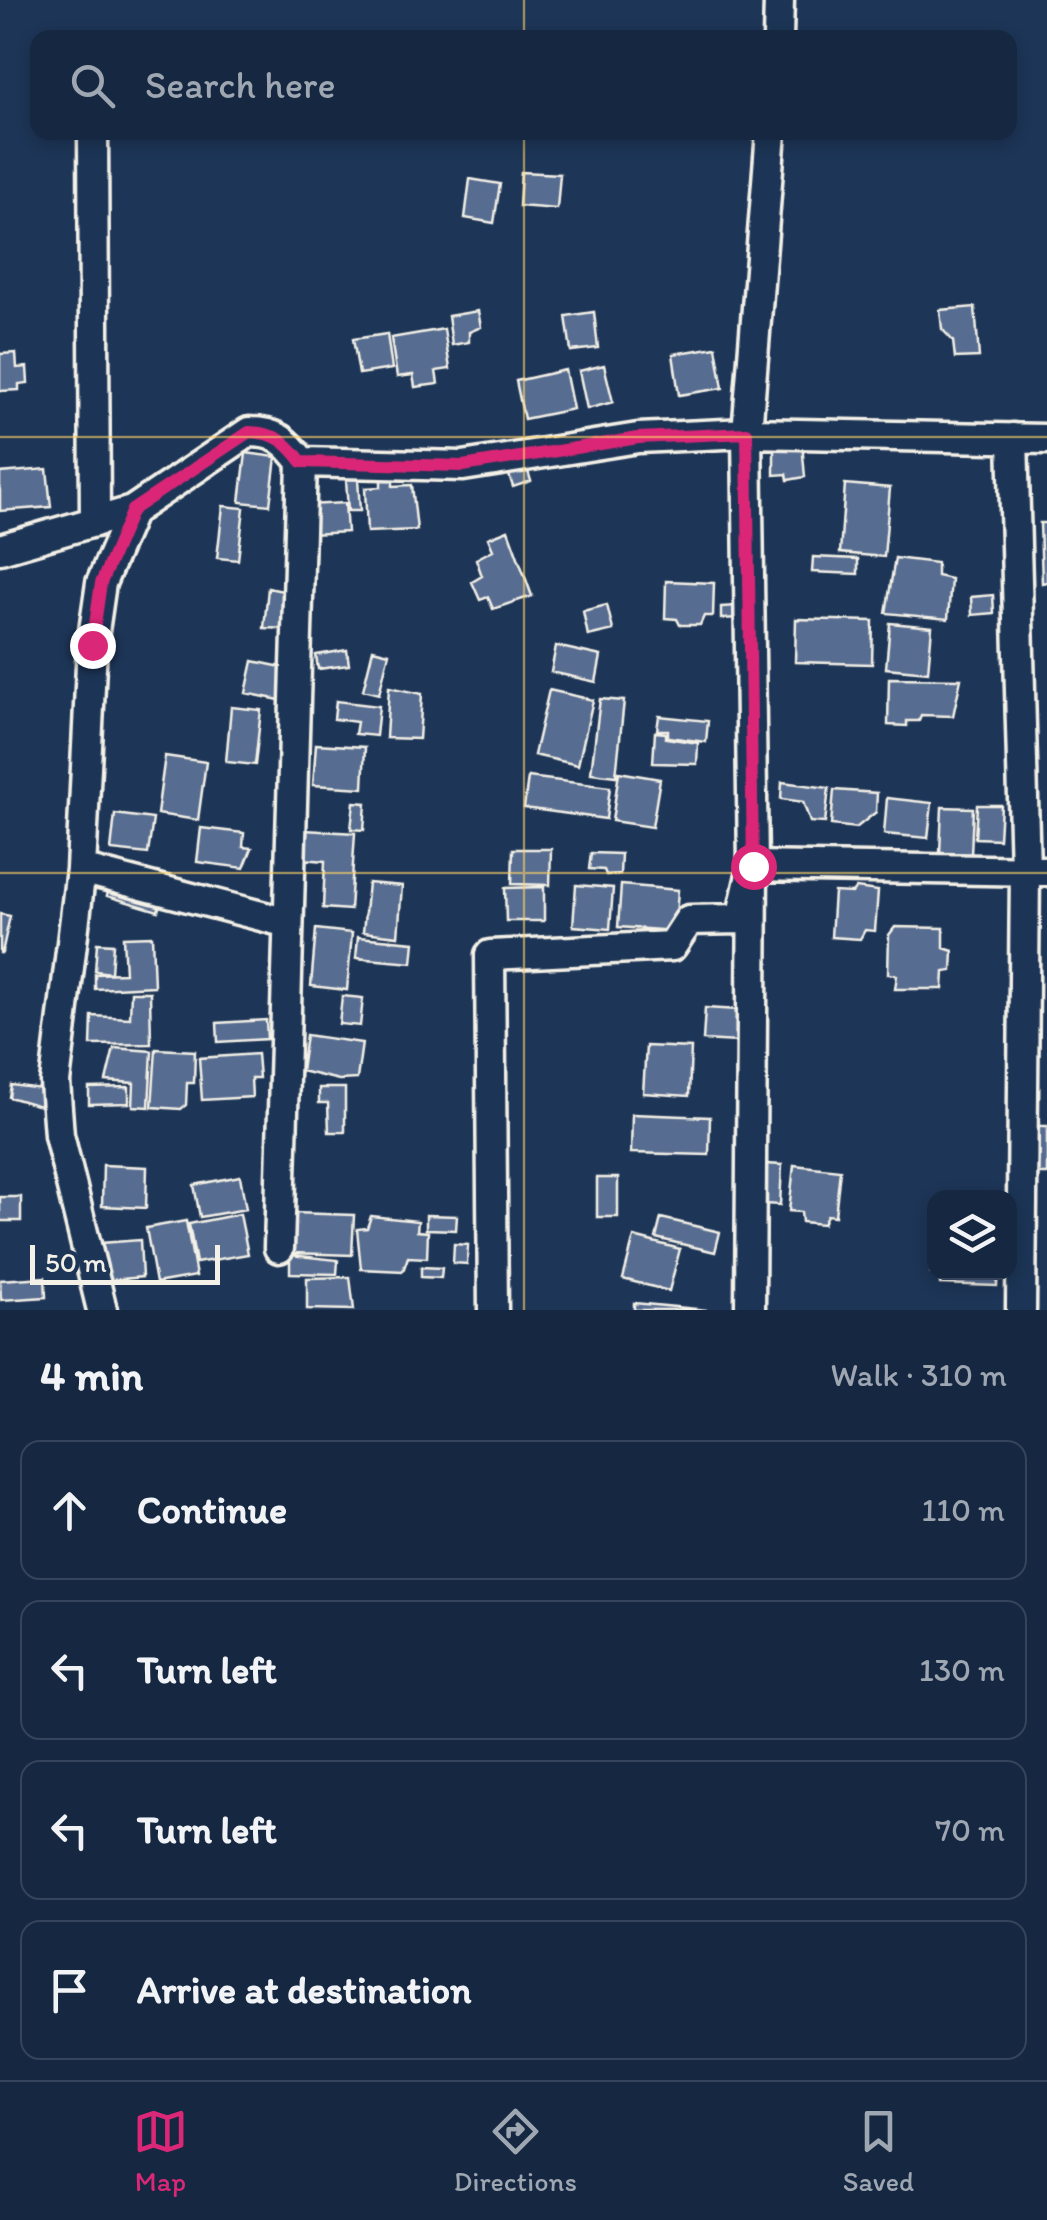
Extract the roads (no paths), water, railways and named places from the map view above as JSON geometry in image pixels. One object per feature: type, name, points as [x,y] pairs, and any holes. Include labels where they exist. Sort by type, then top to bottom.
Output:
[{"type":"street","points":[[778,30],[779,0]]},
{"type":"street","points":[[93,140],[95,522]]},
{"type":"street","points":[[750,1310],[753,866],[747,433],[770,140]]},
{"type":"street","points":[[0,549],[132,510],[249,432],[268,432],[284,440],[302,462],[278,1248]]},
{"type":"street","points":[[302,462],[463,466],[638,438],[747,433],[1047,439]]},
{"type":"street","points":[[1013,438],[1036,871],[1021,1310]]},
{"type":"street","points":[[102,1310],[59,1135],[55,1082],[81,869],[92,645],[101,583],[132,510]]},
{"type":"street","points":[[753,866],[1036,871]]},
{"type":"street","points":[[494,1310],[490,955],[672,946],[689,920],[741,919],[753,866]]},
{"type":"street","points":[[81,869],[288,923]]}]
